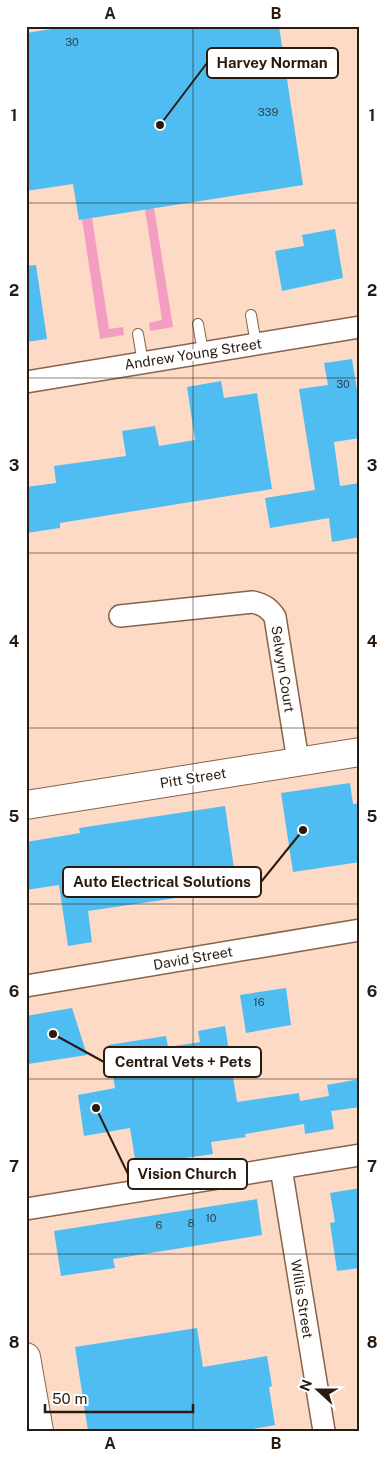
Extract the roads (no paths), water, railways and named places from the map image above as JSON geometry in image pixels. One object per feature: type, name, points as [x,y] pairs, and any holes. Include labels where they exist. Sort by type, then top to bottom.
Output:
[{"type":"main road","name":"Pitt Street","points":[[26,805],[360,752]]},
{"type":"main road","points":[[26,1357],[39,1431]]},
{"type":"street","name":"Andrew Young Street","points":[[26,382],[360,327]]},
{"type":"street","name":"Selwyn Court","points":[[120,616],[253,602],[263,604],[274,617],[298,761]]},
{"type":"street","name":"David Street","points":[[26,986],[360,930]]},
{"type":"street","points":[[26,1209],[360,1155]]},
{"type":"street","name":"Willis Street","points":[[281,1168],[324,1431]]},
{"type":"lane","points":[[251,315],[256,344]]},
{"type":"lane","points":[[198,324],[203,352]]},
{"type":"lane","points":[[138,334],[143,363]]},
{"type":"place","name":"Harvey Norman","points":[[160,125]]},
{"type":"place","name":"Auto Electrical Solutions","points":[[303,830]]},
{"type":"place","name":"Central Vets + Pets","points":[[53,1034]]},
{"type":"place","name":"Vision Church","points":[[96,1108]]}]
